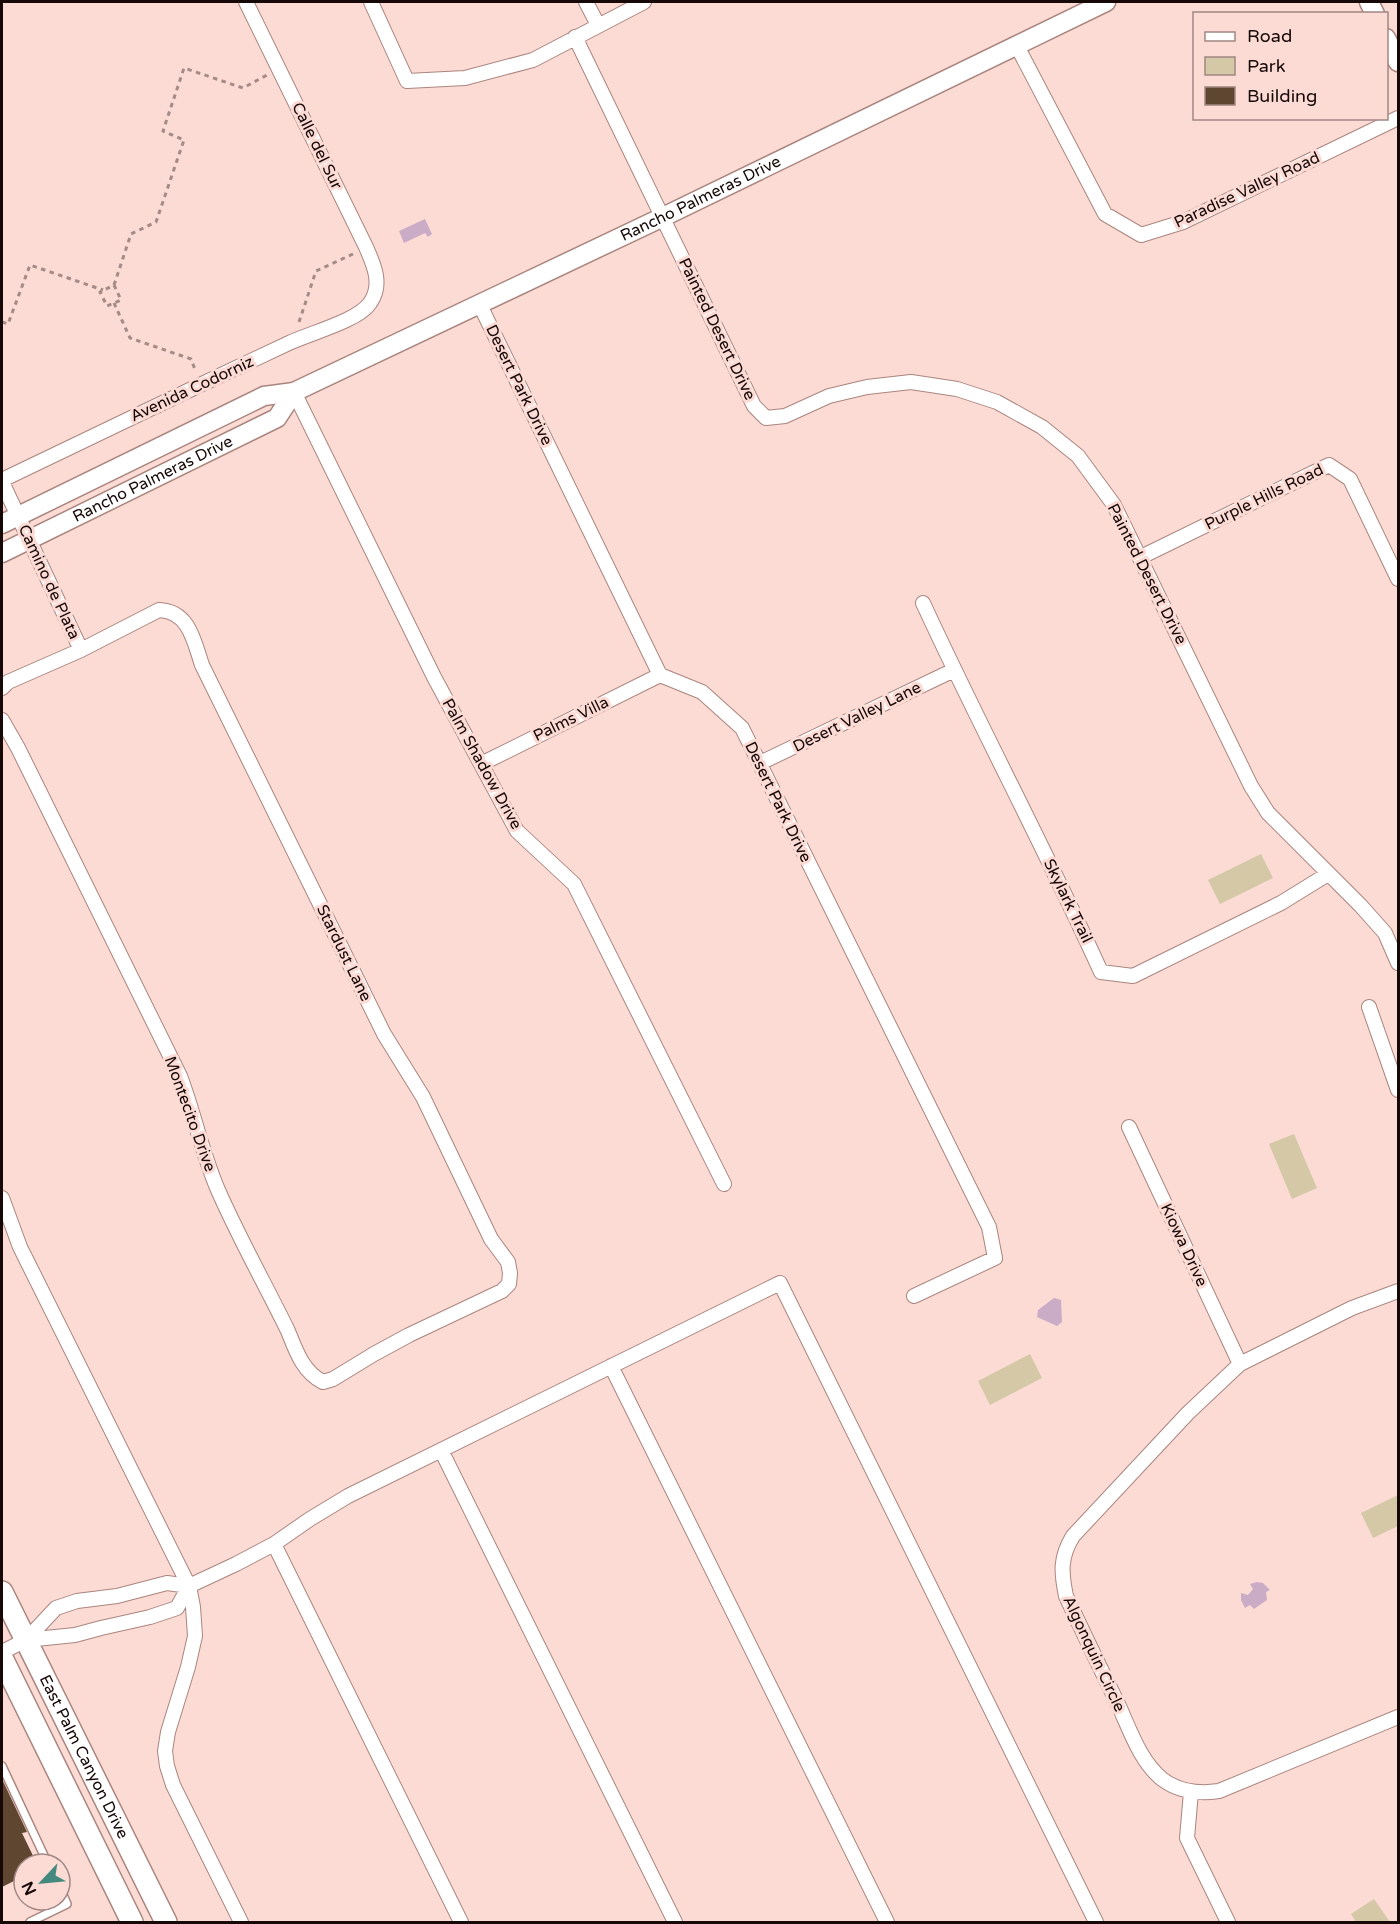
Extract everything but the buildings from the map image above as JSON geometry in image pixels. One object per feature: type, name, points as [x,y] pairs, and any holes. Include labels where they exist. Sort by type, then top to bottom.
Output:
[{"type":"main road","name":"East Palm Canyon Drive","points":[[2,1592],[166,1923]]},
{"type":"main road","name":"East Palm Canyon Drive","points":[[2,1658],[132,1923]]},
{"type":"street","name":"Calle del Sur","points":[[246,2],[366,247],[376,271],[375,293]]},
{"type":"street","points":[[371,2],[407,81],[465,78],[533,60],[644,2]]},
{"type":"street","points":[[586,2],[598,25]]},
{"type":"street","name":"Rancho Palmeras Drive","points":[[2,524],[264,396],[294,392],[663,218],[1106,2]]},
{"type":"street","name":"Painted Desert Drive","points":[[574,37],[754,406],[766,417],[785,416],[829,396],[867,387],[911,382],[957,389],[997,402],[1042,427],[1078,456],[1114,505],[1251,786],[1268,813],[1385,933],[1398,963]]},
{"type":"street","points":[[1388,42],[1398,62]]},
{"type":"street","name":"Paradise Valley Road","points":[[1017,46],[1105,214],[1141,235],[1183,222],[1398,118]]},
{"type":"street","name":"Avenida Codorniz","points":[[2,481],[292,341],[354,316],[371,303],[375,293]]},
{"type":"street","name":"Desert Park Drive","points":[[479,303],[660,675],[702,692],[742,728],[989,1227],[995,1258],[914,1296]]},
{"type":"street","name":"Rancho Palmeras Drive","points":[[2,553],[277,418],[294,392]]},
{"type":"street","name":"Palm Shadow Drive","points":[[294,392],[434,677],[481,764],[518,831],[574,884],[724,1184]]},
{"type":"street","name":"Purple Hills Road","points":[[1141,557],[1329,465],[1350,479],[1398,579]]},
{"type":"street","name":"Camino de Plata","points":[[2,481],[81,650]]},
{"type":"street","name":"Skylark Trail","points":[[924,603],[954,670],[1077,917],[1101,972],[1133,976],[1281,903],[1328,874]]},
{"type":"street","name":"Stardust Lane","points":[[81,650],[159,609],[173,612],[184,619],[191,631],[202,665],[384,1034],[423,1097],[491,1239],[508,1262],[509,1284],[502,1291],[409,1335]]},
{"type":"street","points":[[2,688],[8,682],[81,650]]},
{"type":"street","name":"Desert Valley Lane","points":[[760,763],[954,670]]},
{"type":"street","name":"Palms Villa","points":[[481,764],[660,675]]},
{"type":"street","name":"Montecito Drive","points":[[2,720],[176,1066],[192,1108],[205,1158],[218,1190],[307,1371],[323,1382],[333,1379],[409,1335]]},
{"type":"street","points":[[1369,1007],[1398,1090]]},
{"type":"street","name":"Kiowa Drive","points":[[1129,1126],[1240,1364]]},
{"type":"street","points":[[2,1198],[20,1247],[189,1586],[195,1636],[168,1732],[165,1751],[166,1766],[173,1785],[241,1923]]},
{"type":"street","points":[[2,1653],[26,1640],[56,1608],[77,1601],[117,1596],[167,1583],[189,1586],[236,1564],[274,1544],[348,1496],[780,1283],[1096,1923]]},
{"type":"street","name":"Algonquin Circle","points":[[1398,1291],[1352,1308],[1240,1364],[1188,1413],[1073,1536],[1065,1550],[1062,1577],[1066,1596],[1143,1756],[1163,1780],[1175,1787],[1191,1792],[1219,1791],[1398,1717]]},
{"type":"street","points":[[611,1366],[887,1923]]},
{"type":"street","points":[[441,1450],[675,1923]]},
{"type":"street","points":[[274,1544],[461,1923]]},
{"type":"street","points":[[26,1640],[75,1635],[168,1611],[177,1608],[189,1586]]},
{"type":"street","points":[[1191,1792],[1187,1838],[1228,1923]]},
{"type":"lane","points":[[2,1766],[42,1852]]},
{"type":"lane","points":[[30,1923],[52,1912]]},
{"type":"path","points":[[114,285],[100,292],[107,306],[121,300],[114,285],[131,234],[156,222],[184,140],[163,131],[184,69],[243,88],[280,69]]},
{"type":"path","points":[[292,341],[315,271],[366,247]]},
{"type":"path","points":[[2,322],[9,324],[30,265],[103,290]]},
{"type":"path","points":[[114,303],[130,338],[191,359],[202,384]]},
{"type":"green space","points":[[1261,854],[1273,878],[1220,904],[1208,880]]},
{"type":"green space","points":[[1294,1134],[1317,1188],[1292,1199],[1269,1144]]},
{"type":"green space","points":[[1030,1354],[1042,1378],[990,1405],[978,1381]]},
{"type":"green space","points":[[1398,1495],[1398,1526],[1373,1538],[1361,1513]]},
{"type":"green space","points":[[1374,1899],[1390,1922],[1356,1922],[1351,1914]]},
{"type":"shaded area","points":[[425,219],[432,234],[428,237],[425,233],[404,243],[399,231]]},
{"type":"shaded area","points":[[1054,1298],[1061,1300],[1062,1322],[1057,1326],[1037,1317],[1038,1310]]},
{"type":"shaded area","points":[[1263,1583],[1270,1590],[1266,1592],[1267,1600],[1254,1609],[1250,1605],[1245,1608],[1241,1600],[1241,1593],[1248,1595],[1253,1589],[1250,1584]]}]
